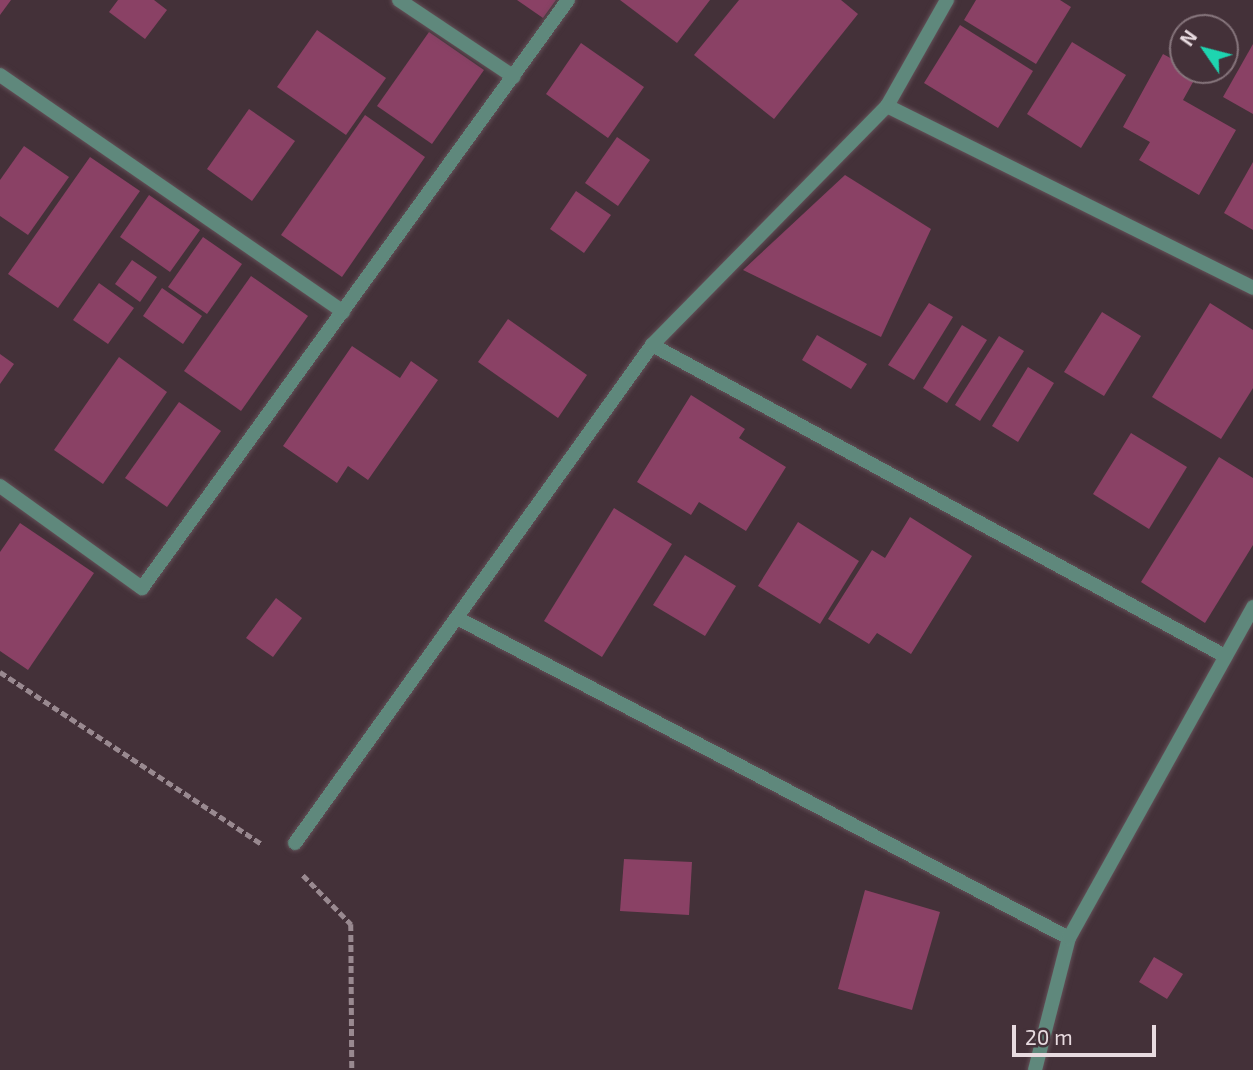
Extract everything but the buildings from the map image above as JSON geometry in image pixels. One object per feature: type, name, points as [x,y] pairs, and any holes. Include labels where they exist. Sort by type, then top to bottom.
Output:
[{"type":"street","points":[[399,0],[514,77]]},
{"type":"street","points":[[0,486],[142,588],[568,0]]},
{"type":"street","points":[[295,843],[459,620],[652,345],[887,106],[947,0]]},
{"type":"street","points":[[0,75],[343,312]]},
{"type":"street","points":[[887,106],[1253,288]]},
{"type":"street","points":[[652,345],[1225,656]]},
{"type":"street","points":[[1035,1070],[1069,937],[1253,607]]},
{"type":"street","points":[[459,620],[1069,937]]},
{"type":"path","points":[[0,672],[265,847]]},
{"type":"path","points":[[296,870],[351,924],[352,1070]]}]
